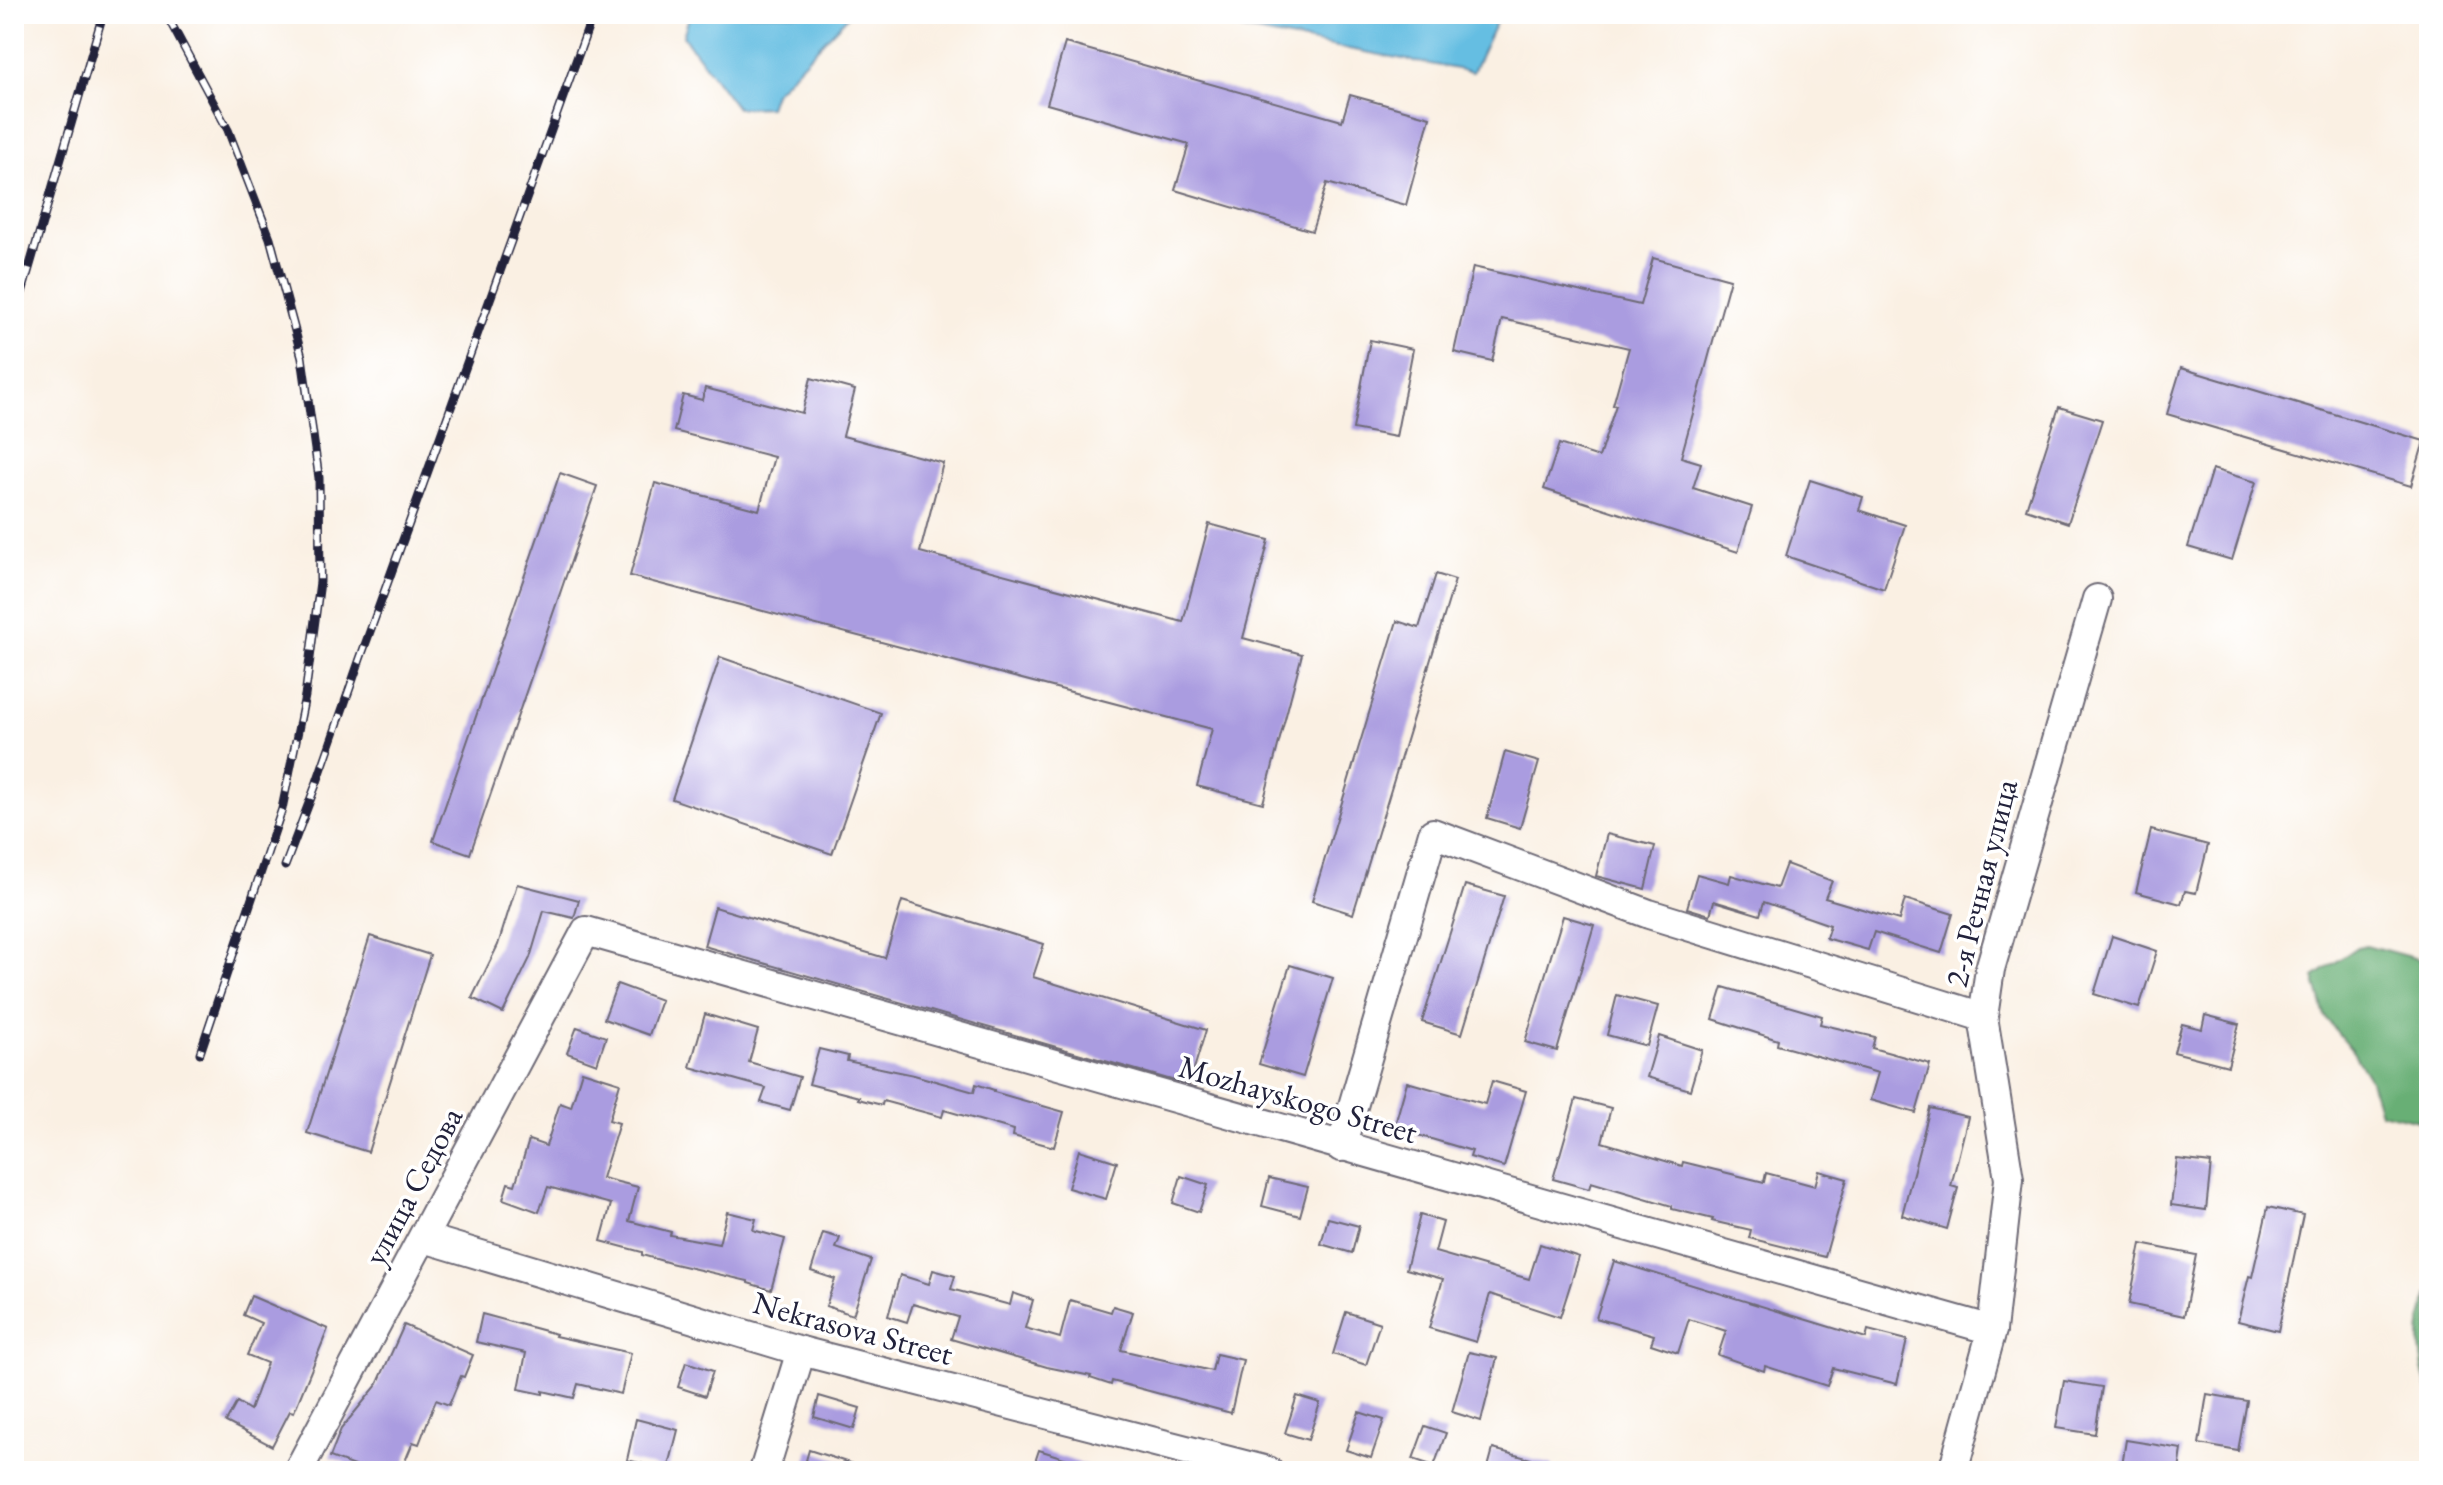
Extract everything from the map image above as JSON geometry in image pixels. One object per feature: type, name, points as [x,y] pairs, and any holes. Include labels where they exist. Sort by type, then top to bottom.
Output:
[{"type":"street","name":"2-я Речная улица","points":[[1953,1471],[1992,1330],[2009,1179],[1983,1017],[1994,953],[2097,599]]},
{"type":"street","points":[[1341,1147],[1433,833],[1649,914],[1983,1017]]},
{"type":"street","name":"Mozhayskogo Street","points":[[586,931],[1992,1330]]},
{"type":"street","name":"улица Седова","points":[[298,1471],[586,931]]},
{"type":"street","name":"Nekrasova Street","points":[[424,1238],[801,1351],[1268,1471]]},
{"type":"street","points":[[764,1471],[801,1351]]},
{"type":"green space","points":[[2366,945],[2429,962],[2429,1099],[2418,1121],[2380,1112],[2370,1080],[2353,1052],[2325,1017],[2314,977],[2358,947]]},
{"type":"green space","points":[[2429,1293],[2429,1392],[2420,1342]]},
{"type":"water","points":[[690,14],[850,14],[774,93],[769,107],[737,108],[683,36]]},
{"type":"water","points":[[1172,14],[1500,14],[1473,72]]},
{"type":"building","points":[[1065,43],[1342,121],[1350,95],[1430,117],[1406,205],[1327,183],[1312,231],[1175,190],[1189,144],[1047,104]]},
{"type":"building","points":[[1653,258],[1730,279],[1681,457],[1701,463],[1693,488],[1752,507],[1738,552],[1544,489],[1559,444],[1599,457],[1616,405],[1613,405],[1629,348],[1502,319],[1492,361],[1454,352],[1473,267],[1640,305]]},
{"type":"building","points":[[1370,340],[1413,349],[1396,437],[1353,429]]},
{"type":"building","points":[[2181,368],[2424,441],[2411,486],[2167,414]]},
{"type":"building","points":[[811,378],[855,390],[843,436],[943,463],[920,552],[1183,622],[1209,524],[1269,540],[1243,638],[1302,654],[1263,803],[1197,786],[1212,729],[630,576],[655,483],[759,510],[774,457],[674,431],[683,395],[702,400],[705,388],[802,413]]},
{"type":"building","points":[[2059,407],[2102,420],[2068,523],[2026,509]]},
{"type":"building","points":[[2212,469],[2256,482],[2232,560],[2188,547]]},
{"type":"building","points":[[560,473],[597,486],[470,854],[433,841]]},
{"type":"building","points":[[1810,480],[1863,497],[1859,510],[1905,525],[1884,589],[1786,556]]},
{"type":"building","points":[[1436,574],[1455,580],[1353,914],[1312,901],[1397,621],[1419,628]]},
{"type":"building","points":[[720,657],[881,713],[832,854],[672,799]]},
{"type":"building","points":[[1505,752],[1539,762],[1520,828],[1487,818]]},
{"type":"building","points":[[2151,830],[2208,845],[2196,893],[2185,891],[2181,904],[2136,892]]},
{"type":"building","points":[[1607,834],[1655,846],[1645,889],[1596,876]]},
{"type":"building","points":[[1786,864],[1832,881],[1825,898],[1899,920],[1905,899],[1953,914],[1941,953],[1874,932],[1868,950],[1826,938],[1830,925],[1764,902],[1760,915],[1714,901],[1710,915],[1687,908],[1697,874],[1729,883],[1731,875],[1777,888]]},
{"type":"building","points":[[517,884],[579,900],[574,918],[544,911],[530,958],[503,1013],[472,998],[498,945]]},
{"type":"building","points":[[1465,885],[1504,896],[1462,1034],[1422,1022]]},
{"type":"building","points":[[902,901],[1044,944],[1033,977],[1206,1030],[1189,1085],[704,946],[715,907],[885,958]]},
{"type":"building","points":[[1563,916],[1594,925],[1557,1051],[1525,1042]]},
{"type":"building","points":[[370,936],[430,955],[368,1152],[307,1133]]},
{"type":"building","points":[[2112,936],[2157,951],[2139,1008],[2094,994]]},
{"type":"building","points":[[1290,965],[1333,978],[1303,1077],[1259,1064]]},
{"type":"building","points":[[617,984],[661,1000],[649,1035],[604,1019]]},
{"type":"building","points":[[1723,987],[1822,1016],[1820,1024],[1875,1037],[1872,1048],[1930,1064],[1916,1113],[1870,1100],[1878,1073],[1777,1045],[1778,1040],[1713,1019]]},
{"type":"building","points":[[1617,995],[1658,1006],[1647,1046],[1607,1035]]},
{"type":"building","points":[[705,1014],[758,1030],[749,1062],[800,1077],[790,1110],[761,1102],[766,1088],[690,1067]]},
{"type":"building","points":[[2205,1015],[2239,1024],[2228,1066],[2174,1052],[2182,1024],[2202,1029]]},
{"type":"building","points":[[577,1027],[606,1037],[597,1064],[567,1053]]},
{"type":"building","points":[[1659,1036],[1702,1050],[1690,1090],[1647,1077]]},
{"type":"building","points":[[819,1049],[848,1056],[847,1061],[974,1092],[976,1084],[1064,1112],[1054,1147],[1013,1136],[1014,1130],[944,1110],[942,1117],[883,1101],[882,1105],[809,1084]]},
{"type":"building","points":[[582,1071],[620,1083],[609,1120],[619,1123],[602,1178],[638,1187],[629,1221],[671,1232],[670,1235],[719,1244],[727,1212],[756,1219],[753,1230],[785,1239],[771,1290],[601,1241],[611,1204],[548,1187],[539,1212],[503,1199],[508,1183],[515,1185],[529,1140],[546,1146],[560,1103],[571,1107]]},
{"type":"building","points":[[1492,1081],[1526,1091],[1504,1167],[1470,1157],[1472,1151],[1394,1128],[1407,1082],[1485,1104]]},
{"type":"building","points":[[1576,1099],[1611,1108],[1602,1142],[1682,1166],[1683,1162],[1764,1182],[1766,1173],[1815,1186],[1819,1171],[1847,1179],[1825,1257],[1749,1238],[1751,1230],[1672,1209],[1672,1206],[1591,1182],[1589,1189],[1553,1179]]},
{"type":"building","points":[[1930,1108],[1968,1117],[1951,1186],[1958,1188],[1947,1229],[1902,1215]]},
{"type":"building","points":[[1079,1150],[1117,1162],[1106,1199],[1068,1188]]},
{"type":"building","points":[[2177,1159],[2211,1163],[2206,1210],[2171,1205]]},
{"type":"building","points":[[1181,1176],[1208,1185],[1199,1212],[1173,1203]]},
{"type":"building","points":[[1269,1178],[1308,1187],[1300,1216],[1262,1206]]},
{"type":"building","points":[[2268,1207],[2303,1215],[2278,1331],[2238,1321]]},
{"type":"building","points":[[1420,1215],[1443,1222],[1435,1252],[1529,1279],[1540,1244],[1579,1257],[1560,1317],[1490,1294],[1476,1342],[1429,1328],[1443,1279],[1406,1269]]},
{"type":"building","points":[[1328,1218],[1359,1226],[1352,1253],[1321,1244]]},
{"type":"building","points":[[823,1233],[840,1238],[836,1248],[871,1260],[853,1315],[826,1306],[835,1279],[811,1271]]},
{"type":"building","points":[[2141,1244],[2196,1255],[2184,1316],[2129,1304]]},
{"type":"building","points":[[1614,1261],[1866,1338],[1868,1330],[1907,1340],[1897,1384],[1833,1368],[1827,1386],[1765,1366],[1764,1371],[1718,1355],[1726,1331],[1689,1319],[1678,1353],[1651,1344],[1654,1335],[1596,1318]]},
{"type":"building","points":[[933,1270],[955,1276],[951,1289],[1010,1305],[1013,1293],[1033,1300],[1025,1328],[1060,1338],[1070,1300],[1111,1312],[1113,1306],[1133,1312],[1121,1350],[1212,1371],[1216,1354],[1243,1360],[1231,1413],[1112,1381],[1111,1385],[1091,1376],[1047,1367],[951,1339],[958,1317],[913,1304],[907,1322],[888,1316],[900,1275],[929,1284]]},
{"type":"building","points":[[251,1296],[328,1329],[294,1412],[290,1411],[272,1446],[226,1422],[237,1402],[250,1410],[267,1363],[247,1355],[261,1323],[243,1315]]},
{"type":"building","points":[[1346,1312],[1380,1323],[1366,1365],[1333,1354]]},
{"type":"building","points":[[482,1314],[555,1336],[631,1353],[621,1394],[578,1384],[574,1398],[519,1389],[526,1353],[476,1342]]},
{"type":"building","points":[[404,1325],[473,1355],[449,1405],[436,1400],[419,1444],[413,1442],[401,1471],[367,1471],[330,1457],[341,1429],[377,1385]]},
{"type":"building","points":[[1469,1352],[1497,1358],[1481,1421],[1452,1412]]},
{"type":"building","points":[[686,1362],[713,1371],[705,1396],[678,1387]]},
{"type":"building","points":[[2064,1381],[2102,1387],[2095,1434],[2056,1428]]},
{"type":"building","points":[[2207,1394],[2247,1401],[2238,1451],[2199,1444]]},
{"type":"building","points":[[819,1396],[860,1408],[854,1429],[814,1417]]},
{"type":"building","points":[[1297,1396],[1320,1403],[1308,1440],[1285,1433]]},
{"type":"building","points":[[1359,1412],[1384,1420],[1371,1458],[1346,1450]]},
{"type":"building","points":[[636,1419],[678,1430],[668,1470],[627,1460]]},
{"type":"building","points":[[1425,1426],[1446,1433],[1434,1466],[1413,1459]]},
{"type":"building","points":[[2126,1440],[2182,1449],[2179,1471],[2121,1471]]},
{"type":"building","points":[[1493,1449],[1553,1465],[1552,1471],[1487,1471]]},
{"type":"building","points":[[809,1450],[862,1467],[861,1471],[803,1471]]},
{"type":"building","points":[[1039,1450],[1092,1467],[1091,1471],[1032,1471]]},
{"type":"railway","points":[[14,320],[103,14]]},
{"type":"railway","points":[[166,14],[228,130],[270,238],[302,357],[319,478],[320,582],[305,696],[282,809],[200,1053]]},
{"type":"railway","points":[[285,866],[593,14]]}]
